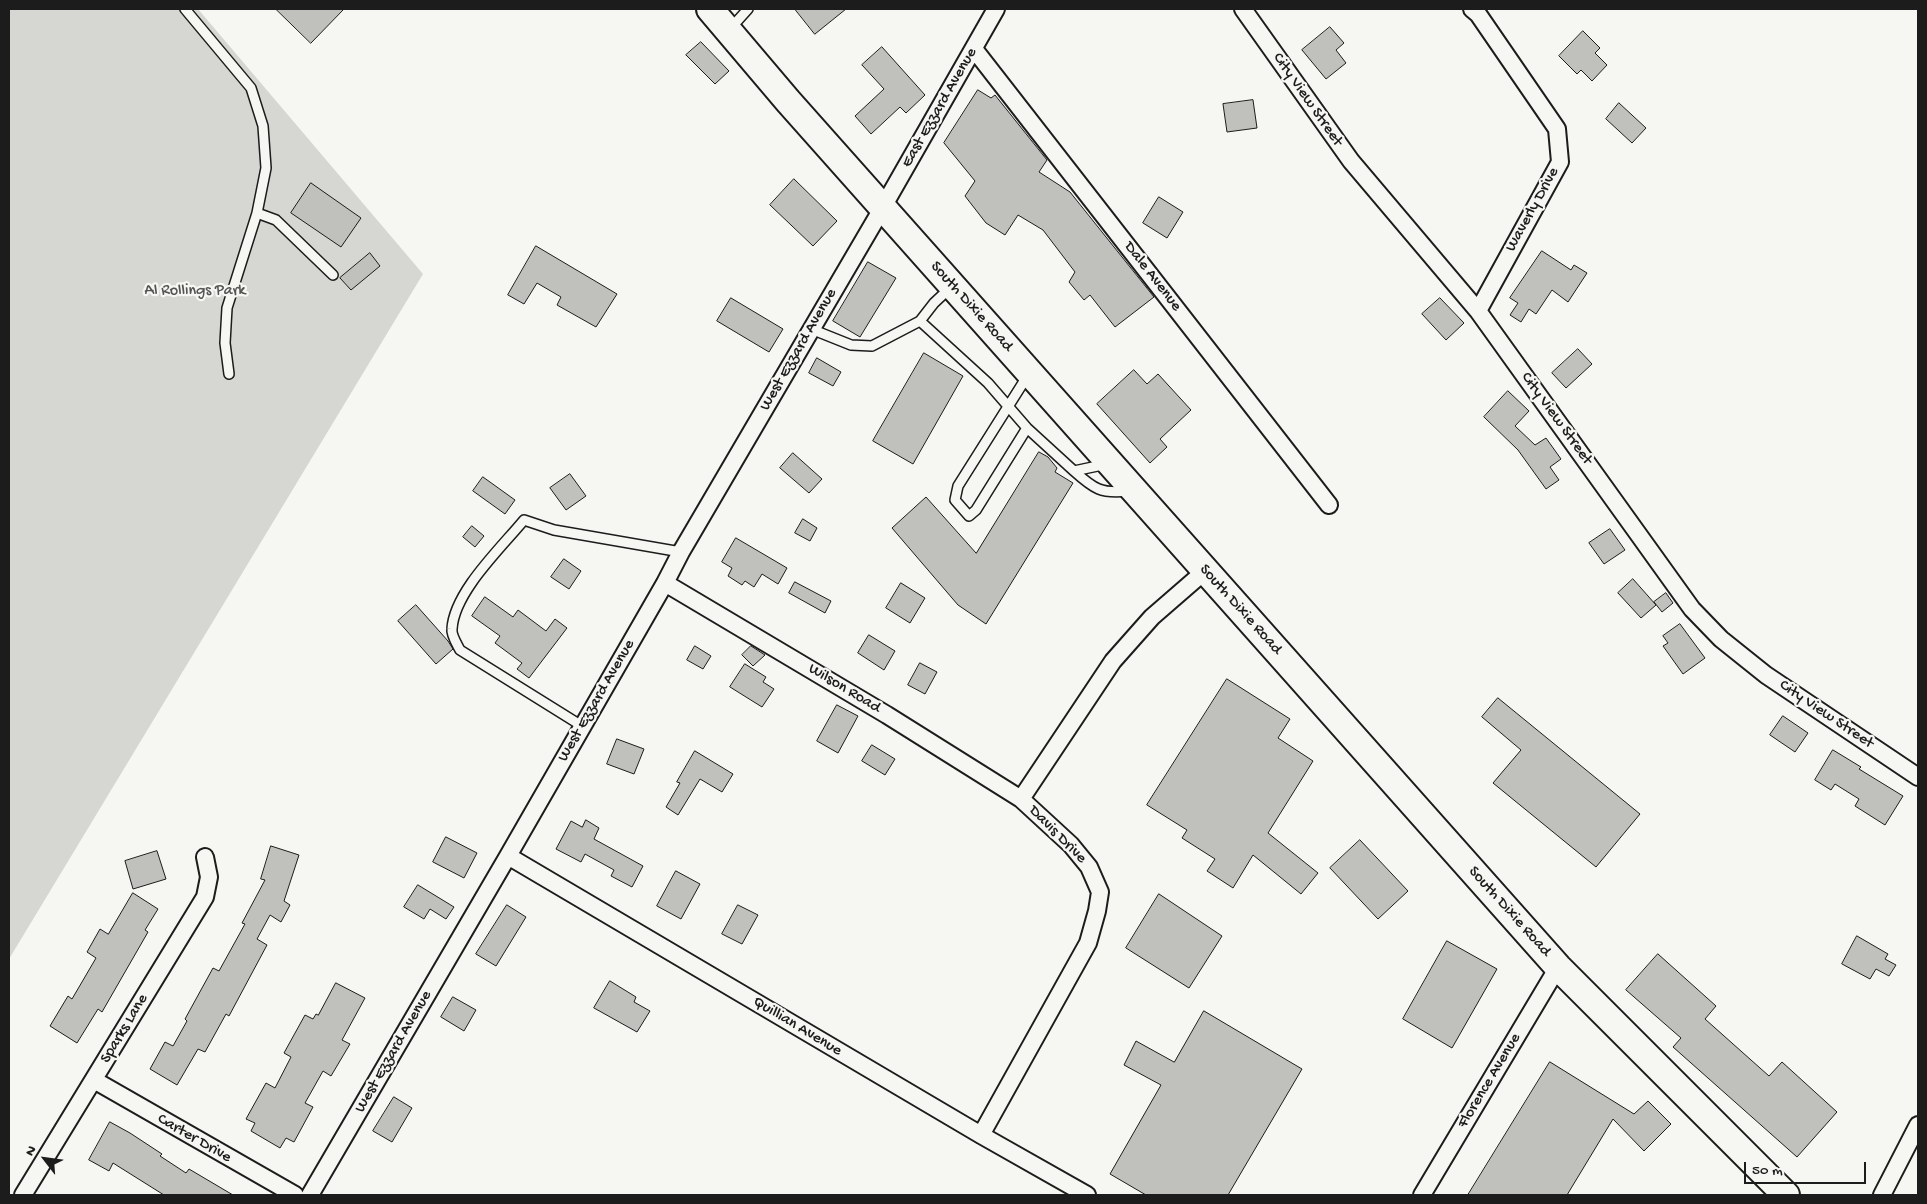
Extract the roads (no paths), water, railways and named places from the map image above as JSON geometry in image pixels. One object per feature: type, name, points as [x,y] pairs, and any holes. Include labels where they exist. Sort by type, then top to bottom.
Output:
[{"type":"main road","name":"South Dixie Road","points":[[710,9],[788,101],[1558,967],[1786,1195]]},
{"type":"street","name":"East Ezzard Avenue","points":[[883,207],[996,9]]},
{"type":"street","name":"City View Street","points":[[1243,9],[1351,161],[1478,311],[1692,609],[1721,639],[1766,675],[1918,777]]},
{"type":"street","name":"Waverly Drive","points":[[1472,9],[1484,23],[1557,129],[1560,162],[1478,311]]},
{"type":"street","name":"Dale Avenue","points":[[974,49],[1330,505]]},
{"type":"street","name":"West Ezzard Avenue","points":[[310,1195],[508,856],[681,552],[883,207]]},
{"type":"street","name":"Davis Drive","points":[[981,1135],[1088,943],[1100,892],[1090,867],[1071,845],[1021,799],[1113,661],[1152,617],[1205,571]]},
{"type":"street","name":"Wilson Road","points":[[665,583],[887,714],[1021,799]]},
{"type":"street","name":"Quillian Avenue","points":[[508,856],[981,1135],[1087,1195]]},
{"type":"street","name":"Sparks Lane","points":[[23,1195],[205,897],[209,877],[205,857]]},
{"type":"street","name":"Florence Avenue","points":[[1422,1195],[1558,967]]},
{"type":"street","name":"Carter Drive","points":[[94,1080],[296,1195]]},
{"type":"street","points":[[1882,1195],[1918,1125]]},
{"type":"lane","points":[[185,9],[252,88],[263,126],[266,168],[256,213],[227,308],[225,343],[229,374]]},
{"type":"lane","points":[[729,31],[748,9]]},
{"type":"lane","points":[[256,213],[276,220],[333,275]]},
{"type":"lane","points":[[811,329],[851,345],[872,346],[920,321],[934,303],[953,286]]},
{"type":"lane","points":[[920,321],[988,383],[1027,428],[1090,486],[1110,493],[1134,491]]},
{"type":"lane","points":[[1027,428],[976,510],[969,516],[955,500],[958,486],[1030,373]]},
{"type":"lane","points":[[1074,471],[1110,463]]},
{"type":"lane","points":[[582,726],[460,650],[451,630],[457,605],[474,580],[524,520],[554,530],[681,552]]},
{"type":"park label","name":"Al Rollings Park","points":[[195,292]]}]
